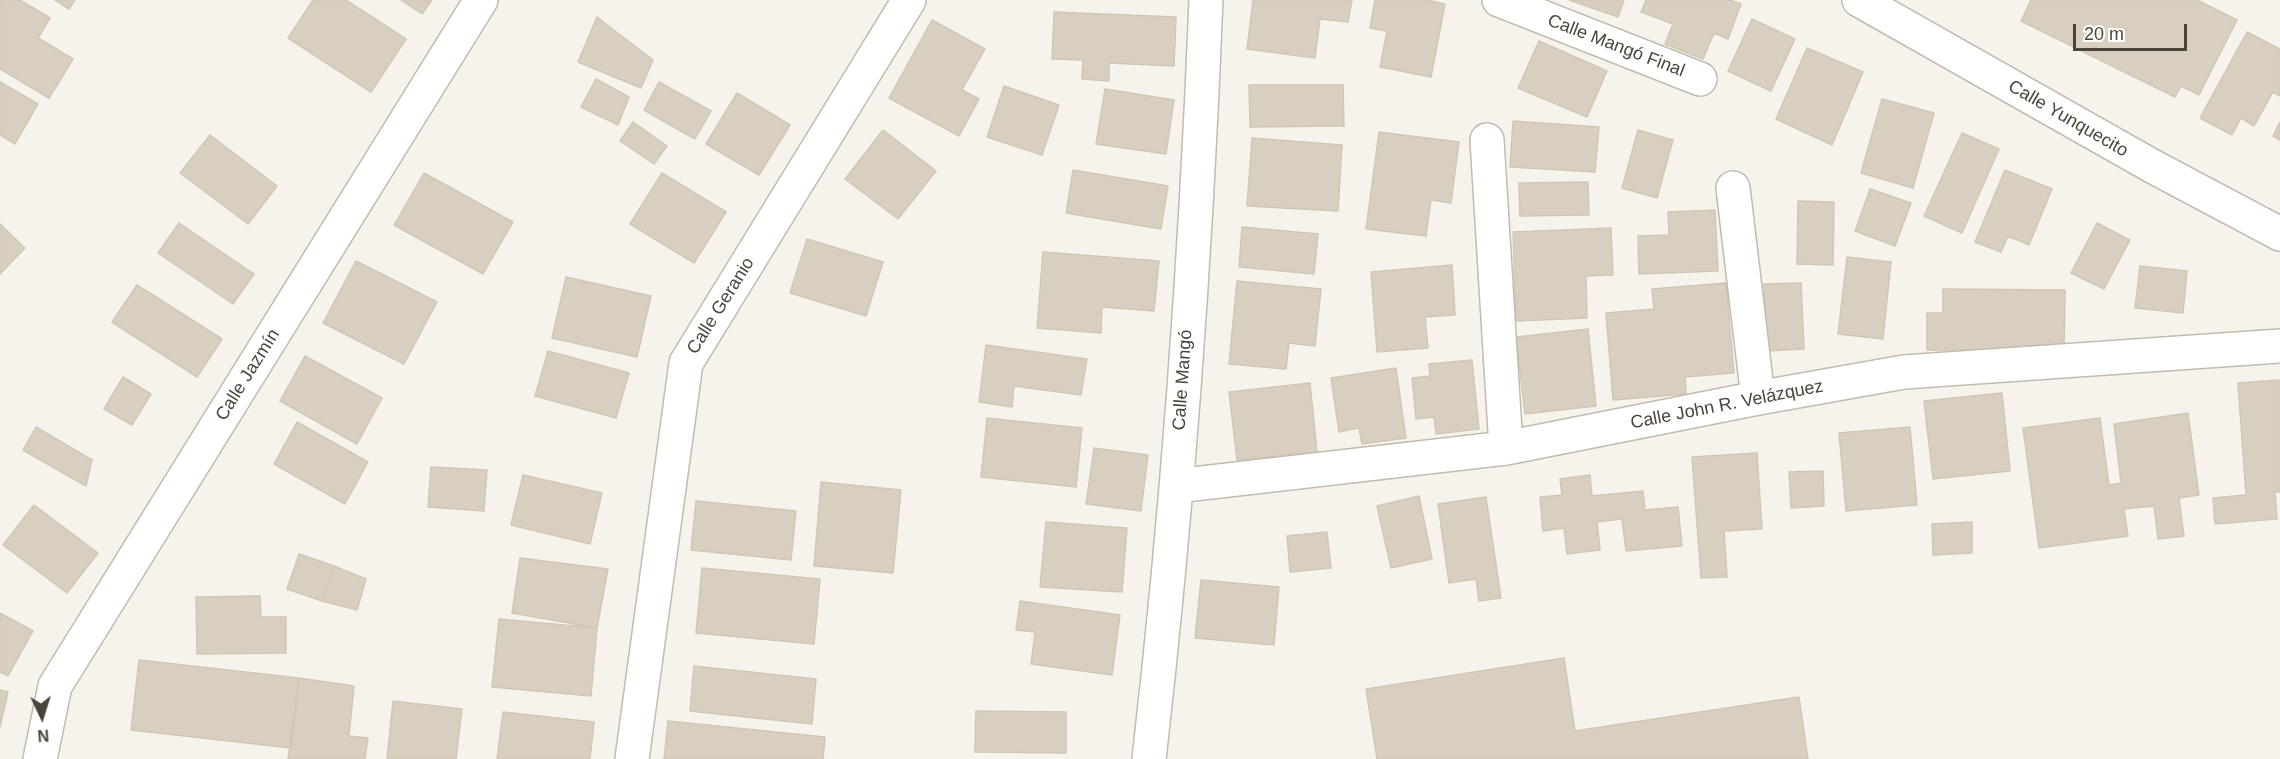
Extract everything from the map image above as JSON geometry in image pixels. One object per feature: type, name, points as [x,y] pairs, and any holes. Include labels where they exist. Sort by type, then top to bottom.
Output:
[{"type":"street","name":"Calle Jazmín","points":[[40,759],[55,686],[481,0]]},
{"type":"street","name":"Calle Geranio","points":[[632,759],[686,363],[909,0]]},
{"type":"street","name":"Calle Mangó","points":[[1149,759],[1176,486],[1201,123],[1206,0]]},
{"type":"street","name":"Calle Mangó Final","points":[[1499,0],[1700,79]]},
{"type":"street","name":"Calle Yunquecito","points":[[1858,0],[2152,166],[2280,234]]},
{"type":"street","points":[[1487,140],[1506,448]]},
{"type":"street","points":[[1733,188],[1758,398]]},
{"type":"street","name":"Calle John R. Velázquez","points":[[1176,486],[1506,448],[1758,398],[1904,372],[2280,346]]},
{"type":"building","points":[[0,0],[20,0],[50,18],[38,38],[73,59],[49,98],[0,69]]},
{"type":"building","points":[[55,0],[75,0],[69,9]]},
{"type":"building","points":[[313,0],[346,0],[406,39],[371,92],[288,38]]},
{"type":"building","points":[[401,0],[432,0],[422,14]]},
{"type":"building","points":[[1253,0],[1352,0],[1348,22],[1320,19],[1315,58],[1247,49]]},
{"type":"building","points":[[1375,0],[1427,0],[1445,4],[1431,77],[1380,67],[1387,31],[1370,28]]},
{"type":"building","points":[[1569,0],[1624,0],[1618,17]]},
{"type":"building","points":[[1646,0],[1730,0],[1741,4],[1728,39],[1714,33],[1703,59],[1665,44],[1673,24],[1641,12]]},
{"type":"building","points":[[2031,0],[2197,0],[2237,20],[2199,95],[2181,86],[2175,97],[2021,21]]},
{"type":"building","points":[[1054,12],[1176,17],[1174,66],[1109,63],[1109,81],[1082,79],[1083,60],[1052,59]]},
{"type":"building","points":[[597,17],[653,60],[641,88],[578,62]]},
{"type":"building","points":[[1752,19],[1795,39],[1771,91],[1728,71]]},
{"type":"building","points":[[932,20],[985,49],[962,90],[979,99],[959,136],[889,98]]},
{"type":"building","points":[[2247,32],[2280,49],[2280,96],[2273,92],[2254,126],[2241,118],[2232,135],[2200,118]]},
{"type":"building","points":[[1539,41],[1607,71],[1587,117],[1518,88]]},
{"type":"building","points":[[1807,48],[1863,72],[1832,145],[1776,119]]},
{"type":"building","points":[[596,79],[629,97],[618,125],[581,107]]},
{"type":"building","points":[[0,82],[38,104],[15,144],[0,135]]},
{"type":"building","points":[[659,82],[711,111],[695,139],[644,110]]},
{"type":"building","points":[[1249,85],[1343,85],[1344,126],[1250,127]]},
{"type":"building","points":[[1004,86],[1059,105],[1042,155],[987,137]]},
{"type":"building","points":[[1105,89],[1174,100],[1166,154],[1096,144]]},
{"type":"building","points":[[737,93],[790,125],[759,175],[706,144]]},
{"type":"building","points":[[1882,99],[1934,113],[1913,188],[1861,173]]},
{"type":"building","points":[[1513,121],[1599,127],[1595,172],[1510,167]]},
{"type":"building","points":[[633,122],[667,146],[654,164],[620,141]]},
{"type":"building","points":[[2280,122],[2280,140],[2273,136]]},
{"type":"building","points":[[883,130],[936,171],[898,219],[845,179]]},
{"type":"building","points":[[1638,130],[1673,140],[1657,198],[1622,188]]},
{"type":"building","points":[[1379,132],[1459,142],[1451,203],[1431,200],[1426,236],[1366,229]]},
{"type":"building","points":[[1962,133],[1999,149],[1962,233],[1924,216]]},
{"type":"building","points":[[210,135],[277,186],[248,224],[180,173]]},
{"type":"building","points":[[1252,138],[1342,145],[1338,211],[1247,206]]},
{"type":"building","points":[[1073,170],[1168,186],[1161,229],[1066,213]]},
{"type":"building","points":[[2005,170],[2052,189],[2029,245],[2008,236],[2001,252],[1975,242]]},
{"type":"building","points":[[424,173],[513,222],[483,274],[394,225]]},
{"type":"building","points":[[662,173],[726,212],[694,263],[630,224]]},
{"type":"building","points":[[1588,182],[1589,215],[1520,216],[1519,183]]},
{"type":"building","points":[[1870,189],[1911,203],[1895,246],[1855,231]]},
{"type":"building","points":[[1798,201],[1834,202],[1833,265],[1797,264]]},
{"type":"building","points":[[1715,210],[1718,271],[1639,274],[1638,236],[1669,235],[1668,212]]},
{"type":"building","points":[[179,223],[254,274],[233,304],[158,253]]},
{"type":"building","points":[[2097,223],[2130,240],[2104,289],[2071,273]]},
{"type":"building","points":[[0,224],[25,248],[0,274]]},
{"type":"building","points":[[1242,227],[1318,234],[1314,274],[1239,267]]},
{"type":"building","points":[[1611,228],[1613,275],[1586,276],[1587,318],[1516,321],[1513,232]]},
{"type":"building","points":[[807,239],[883,262],[866,316],[790,293]]},
{"type":"building","points":[[1043,252],[1159,261],[1154,311],[1102,307],[1101,333],[1037,328]]},
{"type":"building","points":[[1847,257],[1891,262],[1883,339],[1838,334]]},
{"type":"building","points":[[356,261],[437,302],[404,364],[323,323]]},
{"type":"building","points":[[1452,265],[1455,315],[1425,317],[1428,348],[1377,352],[1371,272]]},
{"type":"building","points":[[2140,266],[2187,271],[2183,313],[2135,308]]},
{"type":"building","points":[[566,277],[651,296],[637,357],[552,338]]},
{"type":"building","points":[[1237,281],[1321,289],[1315,346],[1289,343],[1286,369],[1229,364]]},
{"type":"building","points":[[1726,283],[1734,373],[1685,377],[1686,394],[1613,400],[1606,313],[1654,309],[1652,289]]},
{"type":"building","points":[[1801,283],[1804,349],[1767,351],[1764,284]]},
{"type":"building","points":[[137,285],[222,339],[197,377],[112,322]]},
{"type":"building","points":[[1943,289],[2065,290],[2064,350],[1927,350],[1927,313],[1943,313]]},
{"type":"building","points":[[1588,329],[1596,406],[1525,414],[1516,337]]},
{"type":"building","points":[[986,345],[1087,359],[1081,395],[1014,386],[1012,407],[979,402]]},
{"type":"building","points":[[548,351],[629,373],[616,418],[535,396]]},
{"type":"building","points":[[305,356],[382,398],[357,444],[280,401]]},
{"type":"building","points":[[1472,360],[1479,429],[1436,434],[1434,417],[1416,419],[1412,378],[1430,376],[1429,364]]},
{"type":"building","points":[[1396,368],[1406,438],[1362,444],[1359,428],[1339,432],[1331,378]]},
{"type":"building","points":[[123,377],[151,394],[132,425],[104,409]]},
{"type":"building","points":[[2280,380],[2280,492],[2275,492],[2277,519],[2215,524],[2213,498],[2246,495],[2238,383]]},
{"type":"building","points":[[1310,383],[1317,452],[1237,460],[1229,392]]},
{"type":"building","points":[[2002,393],[2010,471],[1933,479],[1924,401]]},
{"type":"building","points":[[2188,413],[2199,495],[2179,498],[2184,536],[2158,539],[2154,506],[2124,509],[2128,536],[2039,548],[2023,428],[2100,418],[2109,485],[2121,483],[2114,424]]},
{"type":"building","points":[[987,418],[1082,428],[1076,487],[981,477]]},
{"type":"building","points":[[297,422],[368,462],[345,504],[274,464]]},
{"type":"building","points":[[36,427],[92,460],[86,486],[23,450]]},
{"type":"building","points":[[1910,427],[1917,505],[1846,511],[1839,433]]},
{"type":"building","points":[[1094,448],[1148,455],[1141,511],[1086,504]]},
{"type":"building","points":[[1757,453],[1762,529],[1724,531],[1727,577],[1701,578],[1692,457]]},
{"type":"building","points":[[431,467],[487,470],[484,511],[428,507]]},
{"type":"building","points":[[1823,471],[1824,506],[1791,508],[1789,472]]},
{"type":"building","points":[[523,475],[602,493],[590,544],[511,525]]},
{"type":"building","points":[[1590,475],[1592,496],[1643,491],[1645,510],[1678,507],[1682,546],[1626,551],[1622,519],[1597,522],[1600,550],[1567,554],[1564,528],[1543,531],[1540,497],[1562,495],[1560,479]]},
{"type":"building","points":[[821,482],[901,490],[893,573],[814,566]]},
{"type":"building","points":[[1419,496],[1432,559],[1391,568],[1377,506]]},
{"type":"building","points":[[1486,497],[1501,598],[1479,601],[1476,579],[1449,583],[1438,504]]},
{"type":"building","points":[[696,501],[796,511],[791,560],[691,550]]},
{"type":"building","points":[[34,505],[98,553],[67,593],[3,545]]},
{"type":"building","points":[[1046,522],[1127,528],[1122,592],[1040,587]]},
{"type":"building","points":[[1972,522],[1972,553],[1933,555],[1932,524]]},
{"type":"building","points":[[1327,532],[1331,568],[1290,572],[1287,536]]},
{"type":"building","points":[[299,554],[334,566],[322,601],[287,589]]},
{"type":"building","points":[[520,558],[608,569],[597,628],[512,613]]},
{"type":"building","points":[[334,566],[366,579],[357,610],[322,601]]},
{"type":"building","points":[[702,568],[820,579],[814,644],[696,633]]},
{"type":"building","points":[[1201,580],[1279,587],[1274,645],[1195,638]]},
{"type":"building","points":[[260,596],[261,617],[286,617],[286,653],[197,654],[196,597]]},
{"type":"building","points":[[1020,601],[1120,615],[1112,675],[1031,664],[1035,632],[1016,630]]},
{"type":"building","points":[[0,613],[33,631],[8,676],[0,672]]},
{"type":"building","points":[[499,619],[597,628],[591,696],[492,687]]},
{"type":"building","points":[[1564,658],[1575,731],[1799,697],[1808,759],[1377,759],[1366,689]]},
{"type":"building","points":[[139,660],[299,678],[291,748],[131,730]]},
{"type":"building","points":[[694,666],[816,679],[812,724],[690,711]]},
{"type":"building","points":[[299,678],[354,686],[349,736],[368,738],[365,759],[288,759]]},
{"type":"building","points":[[0,690],[8,692],[0,727]]},
{"type":"building","points":[[393,701],[462,709],[456,759],[387,759]]},
{"type":"building","points":[[976,711],[1066,712],[1066,753],[975,752]]},
{"type":"building","points":[[503,712],[594,722],[590,759],[497,759]]},
{"type":"building","points":[[668,721],[825,737],[823,759],[664,759]]}]
